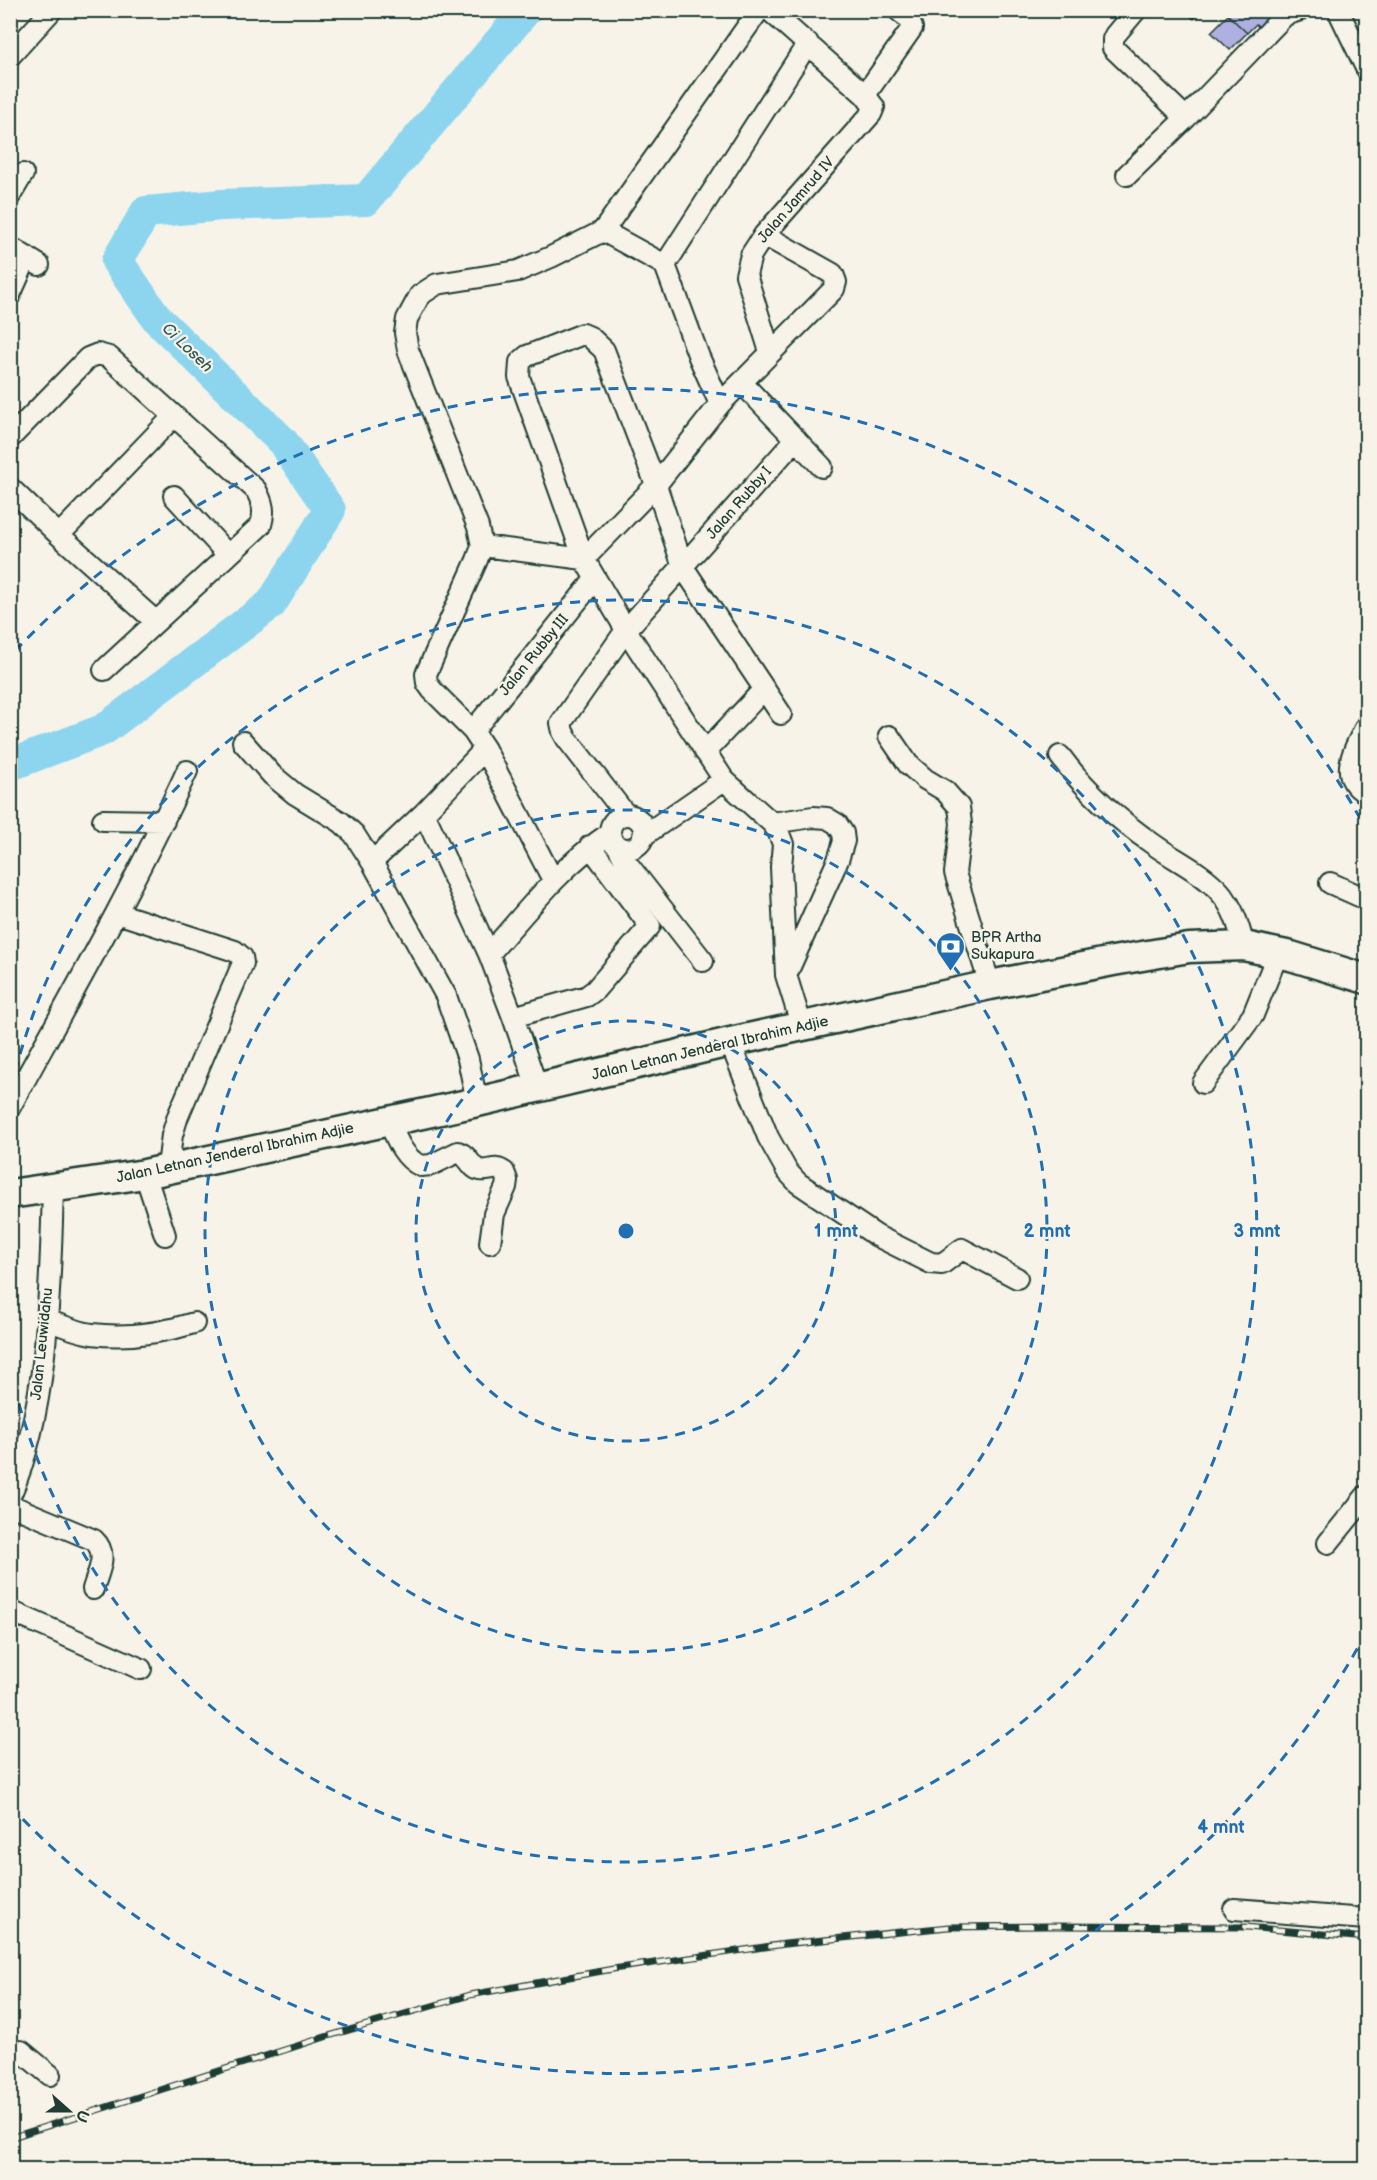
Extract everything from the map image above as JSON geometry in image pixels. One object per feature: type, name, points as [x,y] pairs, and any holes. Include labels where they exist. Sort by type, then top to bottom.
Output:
[{"type":"highway","name":"Jalan Letnan Jenderal Ibrahim Adjie","points":[[10,1194],[157,1171],[477,1102],[730,1042],[990,986],[1189,948],[1244,946],[1278,953],[1366,979]]},
{"type":"street","points":[[10,56],[52,10]]},
{"type":"street","points":[[553,880],[485,748],[473,731],[427,683],[426,674],[473,572],[482,546],[478,527],[408,350],[405,333],[407,319],[420,294],[437,284],[518,271],[603,231],[759,10]]},
{"type":"street","points":[[769,10],[865,95],[912,28],[909,20],[898,10]]},
{"type":"street","points":[[1136,10],[1115,34],[1113,48],[1186,118]]},
{"type":"street","points":[[1127,175],[1186,118],[1285,15],[1300,10]]},
{"type":"street","points":[[1338,10],[1366,68]]},
{"type":"street","points":[[665,265],[808,43]]},
{"type":"street","name":"Jalan Jamrud IV","points":[[770,352],[746,274],[751,255],[764,235],[871,114],[874,107],[865,95]]},
{"type":"street","points":[[10,196],[23,174]]},
{"type":"street","points":[[603,231],[665,265],[699,357],[720,404]]},
{"type":"street","points":[[584,559],[656,485],[720,404],[834,289],[836,282],[833,274],[764,235]]},
{"type":"street","points":[[10,247],[33,261],[10,295]]},
{"type":"street","points":[[781,714],[683,567],[656,485],[604,350],[598,342],[583,334],[526,356],[520,362],[518,370],[521,386],[584,559],[626,630],[724,780],[778,831],[783,844],[786,975],[802,1027]]},
{"type":"street","points":[[10,438],[88,358],[98,354],[109,357],[256,490],[263,502],[264,512],[261,525],[104,670]]},
{"type":"street","points":[[742,383],[822,467]]},
{"type":"street","points":[[59,535],[174,416]]},
{"type":"street","name":"Jalan Rubby I","points":[[626,815],[567,740],[561,723],[626,630],[796,439]]},
{"type":"street","points":[[10,488],[155,621]]},
{"type":"street","points":[[174,496],[228,555]]},
{"type":"street","points":[[482,546],[584,559]]},
{"type":"street","name":"Jalan Rubby III","points":[[473,731],[596,579]]},
{"type":"street","points":[[705,752],[764,689]]},
{"type":"street","points":[[1366,726],[1351,759],[1350,767],[1351,777],[1357,788],[1366,793]]},
{"type":"street","points":[[889,736],[908,764],[925,779],[945,791],[959,807],[962,824],[955,873],[990,986]]},
{"type":"street","points":[[243,742],[272,775],[295,794],[341,822],[354,834],[372,862],[446,996],[468,1059],[477,1102]]},
{"type":"street","points":[[372,862],[424,813],[485,748]]},
{"type":"street","points":[[1060,756],[1094,797],[1121,820],[1220,892],[1230,905],[1244,946]]},
{"type":"street","points":[[10,1107],[117,913],[164,822],[187,771]]},
{"type":"street","points":[[643,836],[724,780]]},
{"type":"street","points":[[424,813],[489,954],[537,1087]]},
{"type":"street","points":[[614,840],[626,849],[640,844],[644,830],[638,819],[626,815],[614,821],[614,840],[626,862],[703,961]]},
{"type":"street","points":[[772,823],[813,817],[827,818],[837,824],[843,833],[844,841],[838,860],[786,975]]},
{"type":"street","points":[[103,820],[164,822]]},
{"type":"street","points":[[489,954],[553,880],[590,846],[614,840]]},
{"type":"street","points":[[590,846],[650,926]]},
{"type":"street","points":[[1330,883],[1366,899]]},
{"type":"street","points":[[513,1017],[587,996],[595,990],[664,909]]},
{"type":"street","points":[[117,913],[235,951],[242,957],[243,963],[157,1171],[165,1234]]},
{"type":"street","points":[[1203,1083],[1253,1015],[1278,953]]},
{"type":"street","points":[[730,1042],[768,1137],[787,1171],[798,1184],[877,1236],[931,1263],[942,1264],[962,1248],[1017,1278]]},
{"type":"street","points":[[389,1121],[396,1140],[408,1158],[421,1166],[430,1165],[458,1152],[466,1155],[477,1169],[496,1168],[504,1172],[507,1180],[506,1187],[494,1214],[490,1243]]},
{"type":"street","name":"Jalan Leuwidahu","points":[[10,1496],[26,1454],[38,1395],[47,1320],[53,1189]]},
{"type":"street","points":[[47,1320],[90,1334],[132,1335],[174,1329],[194,1323]]},
{"type":"street","points":[[1328,1543],[1366,1496]]},
{"type":"street","points":[[10,1505],[99,1544],[103,1558],[93,1589]]},
{"type":"street","points":[[10,1611],[141,1669]]},
{"type":"street","points":[[1234,1909],[1366,1919]]},
{"type":"street","points":[[14,2050],[50,2075]]},
{"type":"building","points":[[1183,10],[1200,10],[1194,19]]},
{"type":"building","points":[[1232,10],[1267,10],[1274,18],[1262,31],[1256,24],[1247,33],[1228,15]]},
{"type":"building","points":[[1228,15],[1247,33],[1230,50],[1211,32]]},
{"type":"waterway","name":"Ci Loseh","points":[[10,765],[103,730],[271,604],[330,510],[283,442],[158,320],[117,261],[146,212],[222,205],[366,200],[526,10]]},
{"type":"railway","points":[[10,2138],[325,2037],[470,1995],[613,1969],[785,1944],[948,1927],[1247,1927],[1366,1938]]},
{"type":"place","name":"BPR Artha Sukapura","points":[[950,972]]}]
